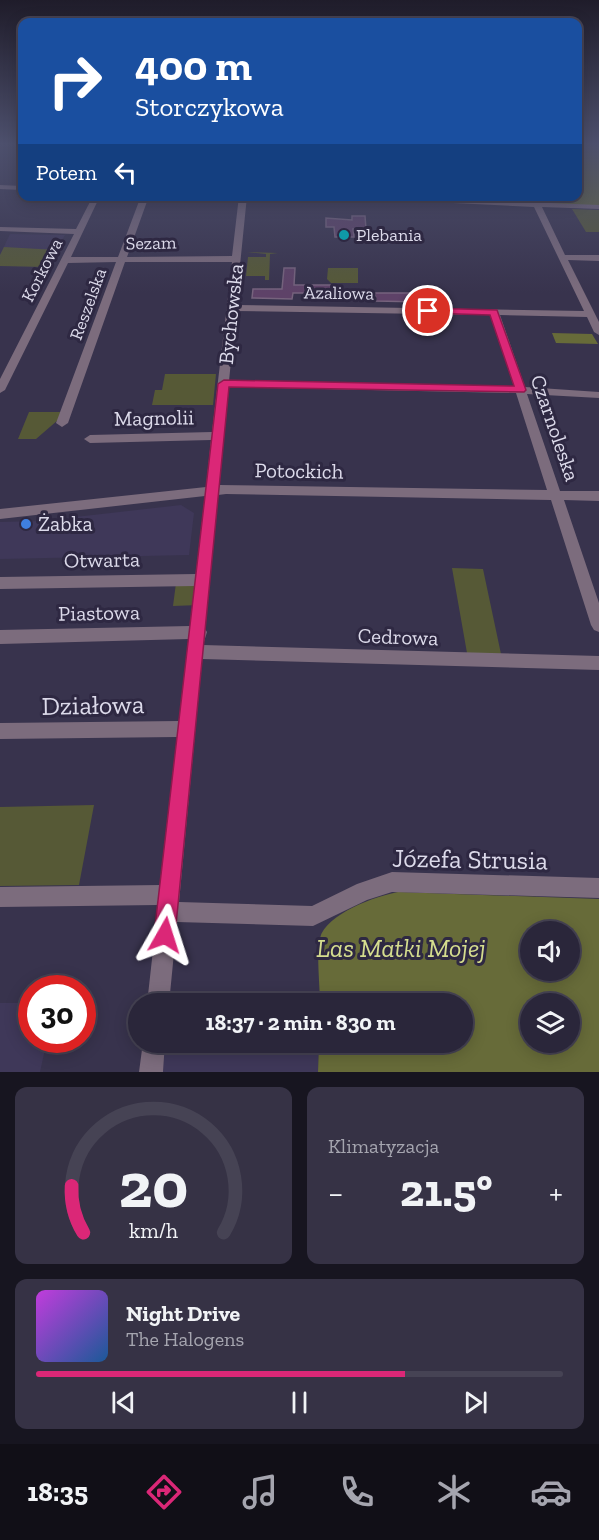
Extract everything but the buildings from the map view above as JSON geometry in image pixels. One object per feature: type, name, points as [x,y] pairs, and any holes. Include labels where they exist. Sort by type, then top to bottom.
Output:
[{"type":"street","name":"Korkowa","points":[[0,390],[95,201]]},
{"type":"street","name":"Reszelska","points":[[62,423],[144,201]]},
{"type":"street","name":"Bychowska","points":[[159,993],[199,632],[243,201]]},
{"type":"street","points":[[437,201],[599,207]]},
{"type":"street","points":[[537,205],[598,327]]},
{"type":"street","points":[[0,229],[80,232]]},
{"type":"street","points":[[563,257],[599,258]]},
{"type":"street","name":"Sezam","points":[[65,260],[237,259]]},
{"type":"street","name":"Azaliowa","points":[[232,308],[590,314]]},
{"type":"street","name":"Czarnoleska","points":[[494,312],[599,625]]},
{"type":"street","points":[[224,384],[520,390],[599,395]]},
{"type":"street","name":"Magnolii","points":[[90,439],[218,436]]},
{"type":"street","name":"Potockich","points":[[0,514],[213,489],[599,496]]},
{"type":"street","name":"Otwarta","points":[[0,583],[204,580]]},
{"type":"street","name":"Piastowa","points":[[0,637],[199,632]]},
{"type":"street","name":"Cedrowa","points":[[196,652],[599,663]]},
{"type":"street","name":"Działowa","points":[[0,731],[188,729]]},
{"type":"street","name":"Józefa Strusia","points":[[0,897],[168,903],[313,916],[364,891],[392,882],[599,888]]},
{"type":"street","points":[[151,1072],[153,1053]]},
{"type":"shaded area","points":[[10,234],[65,235],[47,267],[0,266],[0,255]]},
{"type":"shaded area","points":[[181,505],[194,513],[189,555],[0,559],[0,522],[40,521]]},
{"type":"shaded area","points":[[0,1003],[18,1003],[18,1053],[44,1053],[40,1072],[0,1072]]},
{"type":"shaded area","points":[[164,1053],[319,1053],[318,1072],[163,1072]]},
{"type":"green space","points":[[582,193],[599,193],[599,206],[452,201],[582,201]]},
{"type":"green space","points":[[572,209],[599,210],[599,232],[586,232]]},
{"type":"green space","points":[[4,247],[57,250],[47,267],[0,266],[0,255]]},
{"type":"green space","points":[[247,252],[278,253],[270,254],[269,280],[265,280],[265,276],[246,276],[248,257],[266,257],[266,254]]},
{"type":"green space","points":[[328,268],[358,268],[358,283],[331,283],[327,279]]},
{"type":"green space","points":[[552,333],[592,334],[598,344],[556,343]]},
{"type":"green space","points":[[165,374],[216,374],[213,405],[152,405],[155,390],[162,390]]},
{"type":"green space","points":[[29,412],[62,412],[58,420],[36,439],[18,439]]},
{"type":"green space","points":[[452,568],[483,569],[501,654],[467,653]]},
{"type":"green space","points":[[198,582],[199,605],[173,606],[176,583]]},
{"type":"green space","points":[[94,805],[79,885],[0,886],[0,807]]},
{"type":"green space","name":"Las Matki Mojej","points":[[398,892],[599,899],[599,1072],[318,1072],[319,1053],[473,1053],[473,993],[320,993],[318,951],[324,929],[342,914],[365,902]]},
{"type":"place","name":"Plebania","points":[[344,235]]},
{"type":"place","name":"Żabka","points":[[26,524]]},
{"type":"route","points":[[165,935],[224,384],[520,390],[494,312],[428,311]]}]
